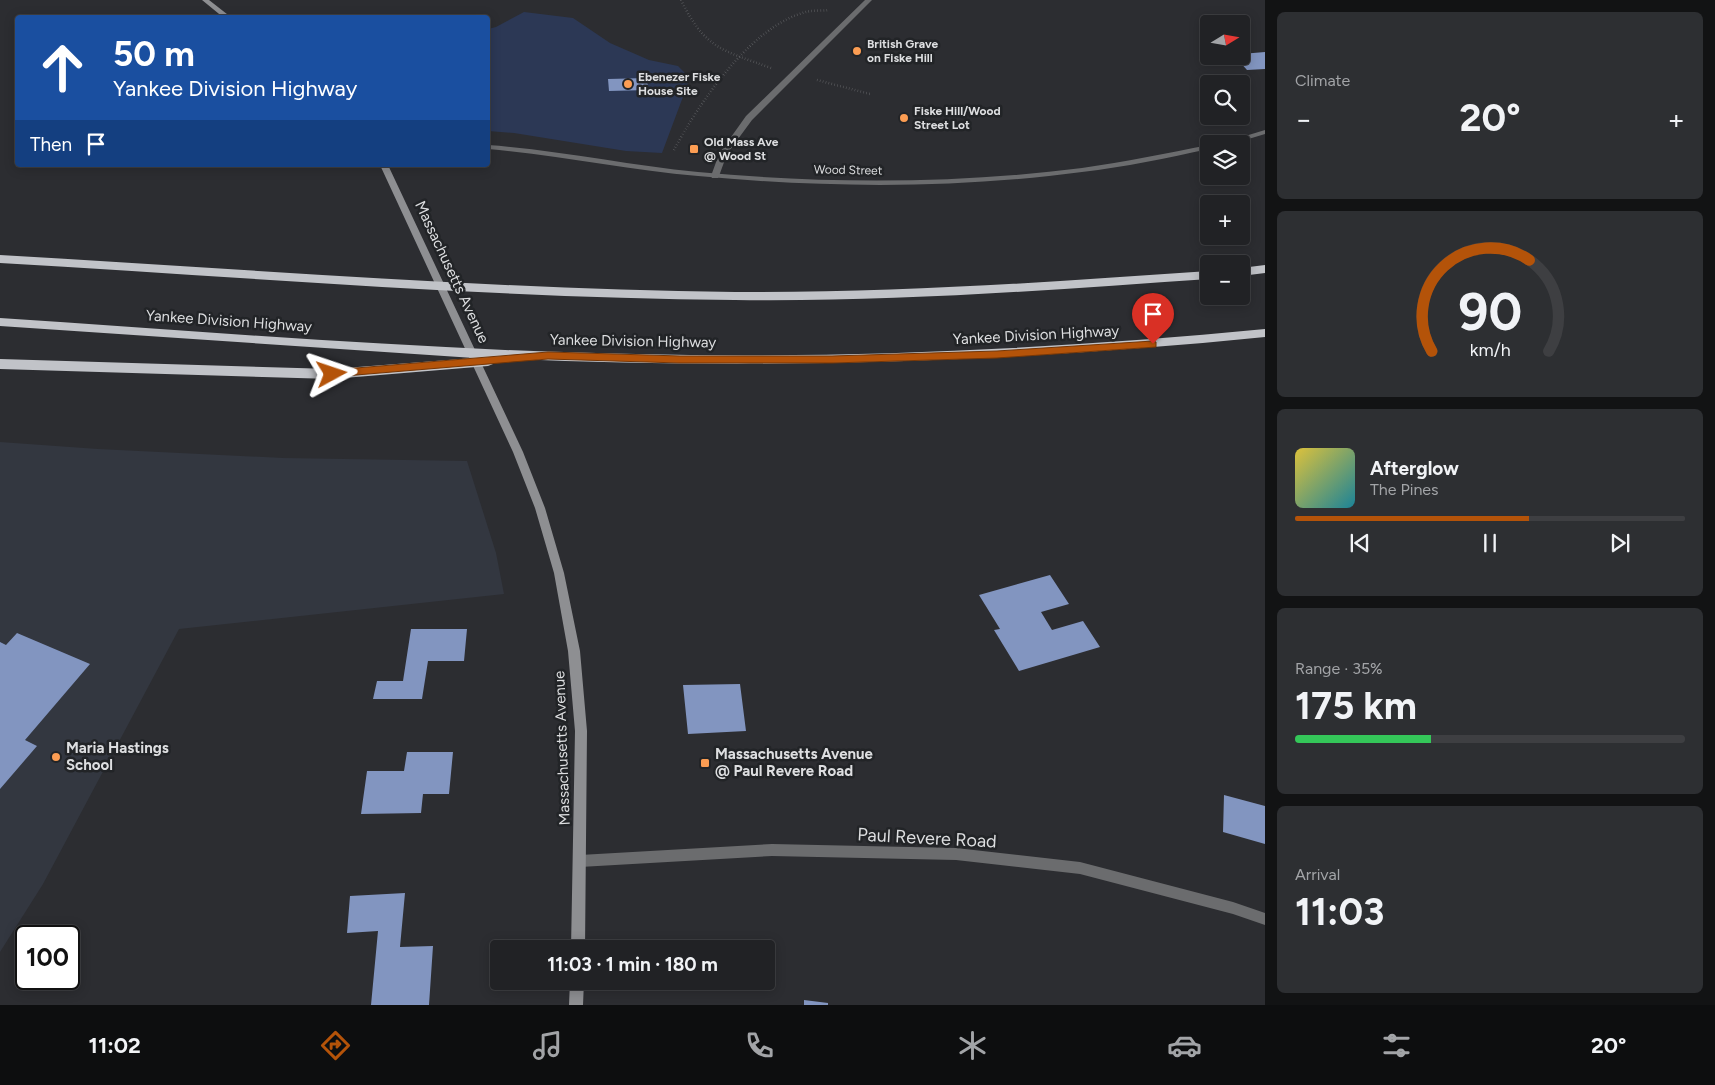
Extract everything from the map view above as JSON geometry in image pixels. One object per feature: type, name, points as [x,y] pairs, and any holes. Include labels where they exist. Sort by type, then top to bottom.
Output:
[{"type":"highway","points":[[0,259],[521,290],[735,296],[885,294],[1013,289],[1200,276]]},
{"type":"highway","points":[[1250,271],[1265,269]]},
{"type":"highway","name":"Yankee Division Highway","points":[[0,322],[548,356],[755,360],[939,357],[1114,347],[1265,333]]},
{"type":"highway","points":[[0,364],[332,374],[548,356]]},
{"type":"main road","points":[[204,0],[225,15]]},
{"type":"main road","name":"Massachusetts Avenue","points":[[385,167],[509,432],[538,502],[553,550],[565,598],[574,651],[581,731],[578,940]]},
{"type":"main road","points":[[576,1005],[577,990]]},
{"type":"street","points":[[716,176],[723,154],[749,118],[869,0]]},
{"type":"street","points":[[1250,136],[1265,132]]},
{"type":"street","name":"Wood Street","points":[[490,147],[716,176],[846,182],[978,179],[1099,167],[1200,149]]},
{"type":"street","name":"Paul Revere Road","points":[[580,861],[772,850],[956,854],[1080,868],[1233,908],[1265,919]]},
{"type":"path","points":[[681,0],[691,21],[707,40],[774,69]]},
{"type":"path","points":[[673,154],[679,140],[706,97],[741,56],[772,28],[801,14],[818,10],[831,10]]},
{"type":"path","points":[[812,79],[870,94]]},
{"type":"shaded area","points":[[524,12],[573,18],[610,43],[649,60],[678,66],[690,78],[662,153],[626,151],[514,133],[490,131],[490,28]]},
{"type":"shaded area","name":"Maria Hastings School","points":[[0,442],[283,458],[467,461],[496,553],[504,594],[179,629],[43,884],[17,925],[15,925],[15,928],[0,952]]},
{"type":"building","points":[[1265,52],[1265,69],[1247,70],[1243,65],[1250,65],[1250,53]]},
{"type":"building","name":"Ebenezer Fiske House Site","points":[[647,78],[648,90],[609,91],[608,79]]},
{"type":"building","points":[[1050,575],[1069,604],[1041,612],[1052,630],[1083,621],[1100,647],[1019,671],[994,630],[1000,629],[979,595]]},
{"type":"building","points":[[411,629],[467,629],[464,661],[428,661],[422,699],[373,699],[377,681],[403,681]]},
{"type":"building","points":[[17,633],[90,664],[25,740],[37,746],[0,789],[0,642],[6,645]]},
{"type":"building","points":[[740,684],[746,731],[688,734],[683,685]]},
{"type":"building","points":[[407,752],[453,752],[449,794],[423,794],[421,813],[361,814],[367,771],[404,771]]},
{"type":"building","points":[[1224,795],[1265,806],[1265,844],[1223,832]]},
{"type":"building","points":[[405,893],[400,947],[433,946],[429,1005],[371,1005],[378,931],[347,933],[350,896]]},
{"type":"building","points":[[804,1000],[828,1003],[828,1005],[804,1005]]},
{"type":"place","name":"British Grave on Fiske Hill","points":[[857,51]]},
{"type":"place","name":"Ebenezer Fiske House Site","points":[[628,84]]},
{"type":"place","name":"Fiske Hill/Wood Street Lot","points":[[904,118]]},
{"type":"place","name":"Old Mass Ave @ Wood St","points":[[694,149]]},
{"type":"place","name":"Maria Hastings School","points":[[56,757]]},
{"type":"place","name":"Massachusetts Avenue @ Paul Revere Road","points":[[705,763]]},
{"type":"route","points":[[332,374],[548,356],[755,360],[939,357],[1153,344]]}]
